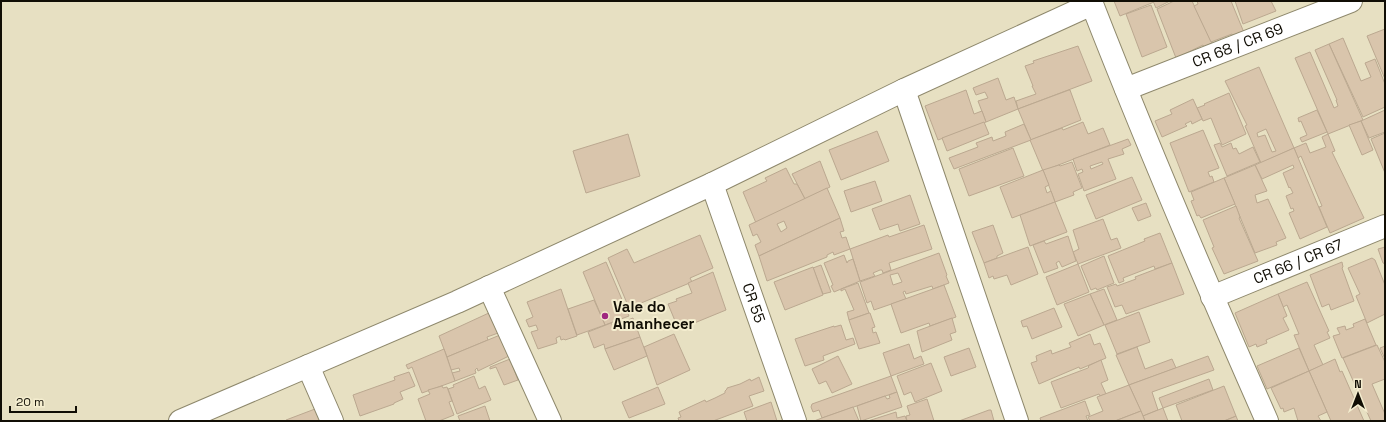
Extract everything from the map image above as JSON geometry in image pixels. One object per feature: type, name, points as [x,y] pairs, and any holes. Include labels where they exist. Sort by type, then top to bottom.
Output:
[{"type":"street","name":"CR 68 / CR 69","points":[[1126,89],[1351,1]]},
{"type":"street","points":[[180,421],[489,287],[712,184],[904,90],[1093,2],[1126,89],[1212,297],[1268,421]]},
{"type":"street","points":[[904,90],[1017,421]]},
{"type":"street","name":"CR 55","points":[[712,184],[795,421]]},
{"type":"street","name":"CR 66 / CR 67","points":[[1212,297],[1385,226]]},
{"type":"street","points":[[489,287],[550,421]]},
{"type":"street","points":[[308,366],[332,421]]},
{"type":"building","points":[[1114,1],[1153,1],[1154,2],[1120,16]]},
{"type":"building","points":[[1153,1],[1170,1],[1156,8]]},
{"type":"building","points":[[1174,1],[1192,1],[1212,43],[1204,47],[1203,45],[1176,58],[1157,9]]},
{"type":"building","points":[[1197,1],[1231,1],[1245,35],[1235,39],[1232,34],[1211,42],[1194,6],[1198,4]]},
{"type":"building","points":[[1235,1],[1271,1],[1276,11],[1243,24]]},
{"type":"building","points":[[1151,5],[1167,47],[1142,57],[1126,14]]},
{"type":"building","points":[[1385,29],[1385,79],[1367,36]]},
{"type":"building","points":[[1343,38],[1361,81],[1371,77],[1365,63],[1375,59],[1385,84],[1385,107],[1363,117],[1329,44]]},
{"type":"building","points":[[1329,44],[1363,120],[1328,134],[1295,58],[1310,52],[1334,108],[1338,106],[1337,100],[1315,50]]},
{"type":"building","points":[[1078,46],[1092,81],[1018,109],[1016,101],[1036,94],[1025,66],[1034,63],[1033,61]]},
{"type":"building","points":[[1259,67],[1294,148],[1261,163],[1245,126],[1247,125],[1225,81]],"holes":[[[1266,129],[1276,151],[1272,152],[1265,135],[1258,137],[1257,133]]]},
{"type":"building","points":[[998,78],[1006,100],[1014,97],[1018,109],[986,122],[978,101],[988,98],[985,92],[976,95],[973,88]]},
{"type":"building","points":[[966,90],[974,114],[982,111],[986,122],[938,140],[925,106]]},
{"type":"building","points":[[1069,90],[1081,120],[1031,140],[1018,109]]},
{"type":"building","points":[[1229,93],[1246,134],[1222,145],[1211,118],[1203,121],[1197,108]]},
{"type":"building","points":[[1193,99],[1202,119],[1192,124],[1191,121],[1185,124],[1187,126],[1162,137],[1155,121],[1172,114],[1170,110]]},
{"type":"building","points":[[1317,110],[1327,132],[1302,142],[1300,138],[1307,135],[1301,121],[1299,122],[1298,118]]},
{"type":"building","points":[[1385,110],[1385,132],[1369,138],[1361,121]]},
{"type":"building","points":[[1361,121],[1373,150],[1362,155],[1349,125]]},
{"type":"building","points":[[984,122],[989,134],[947,151],[942,138]]},
{"type":"building","points":[[1083,122],[1088,134],[1103,128],[1110,145],[1043,171],[1030,140]]},
{"type":"building","points":[[1024,124],[1031,140],[954,169],[949,158],[978,147],[976,143],[992,137],[993,141],[1006,136],[1005,132]]},
{"type":"building","points":[[1203,130],[1219,168],[1208,172],[1210,177],[1212,176],[1214,182],[1189,192],[1170,143]]},
{"type":"building","points":[[877,131],[889,161],[841,180],[829,150]]},
{"type":"building","points":[[1385,133],[1385,173],[1371,139]]},
{"type":"building","points":[[628,134],[640,176],[586,193],[573,151]]},
{"type":"building","points":[[1328,134],[1335,151],[1332,152],[1364,218],[1330,233],[1319,207],[1322,206],[1301,156],[1298,158],[1294,148],[1306,143],[1310,153],[1326,147],[1322,137]]},
{"type":"building","points":[[1128,139],[1131,145],[1122,149],[1124,154],[1108,159],[1116,179],[1084,191],[1078,174],[1083,172],[1082,169],[1077,171],[1073,159]],"holes":[[[1102,162],[1103,164],[1091,169],[1090,166]]]},
{"type":"building","points":[[1220,143],[1222,147],[1231,143],[1233,149],[1236,148],[1239,154],[1253,147],[1260,162],[1227,176],[1214,145]]},
{"type":"building","points":[[1013,148],[1024,176],[969,196],[959,169]]},
{"type":"building","points":[[1294,148],[1327,227],[1300,239],[1289,213],[1294,211],[1293,208],[1291,209],[1286,196],[1293,193],[1290,187],[1289,188],[1283,173],[1294,168],[1293,165],[1262,179],[1255,165]]},
{"type":"building","points":[[820,161],[830,187],[805,199],[792,174]]},
{"type":"building","points":[[1072,162],[1082,188],[1073,192],[1074,195],[1055,202],[1043,170]]},
{"type":"building","points":[[1255,165],[1267,191],[1255,195],[1257,203],[1268,199],[1286,238],[1276,242],[1277,245],[1255,253],[1224,178]]},
{"type":"building","points":[[786,168],[794,184],[797,184],[805,199],[756,223],[743,192],[767,181],[765,178]]},
{"type":"building","points":[[1043,170],[1049,185],[1045,187],[1047,193],[1051,191],[1055,202],[1012,218],[1000,187]]},
{"type":"building","points":[[1132,177],[1142,200],[1096,219],[1086,195]]},
{"type":"building","points":[[1224,178],[1235,204],[1201,218],[1199,215],[1197,216],[1191,201],[1194,200],[1191,192]]},
{"type":"building","points":[[875,181],[882,201],[851,212],[844,191]]},
{"type":"building","points":[[827,188],[840,218],[759,256],[755,245],[761,242],[757,234],[753,236],[749,225]],"holes":[[[784,221],[787,228],[781,232],[777,224]]]},
{"type":"building","points":[[910,195],[920,224],[900,231],[898,224],[880,230],[872,209]]},
{"type":"building","points":[[1055,202],[1067,232],[1030,246],[1020,215]]},
{"type":"building","points":[[1146,203],[1151,216],[1138,221],[1132,208]]},
{"type":"building","points":[[1236,206],[1240,217],[1239,218],[1258,261],[1224,274],[1212,248],[1214,247],[1203,220]]},
{"type":"building","points":[[840,218],[844,231],[840,232],[842,238],[846,237],[850,249],[834,255],[833,252],[827,255],[827,257],[767,281],[759,256]]},
{"type":"building","points":[[1103,219],[1111,240],[1117,238],[1121,248],[1078,264],[1073,252],[1079,249],[1073,230]]},
{"type":"building","points":[[924,225],[932,249],[889,263],[891,270],[883,273],[882,270],[880,270],[873,273],[875,276],[860,281],[850,249],[888,235],[889,237]]},
{"type":"building","points":[[993,225],[1003,253],[997,256],[997,258],[984,263],[972,232]]},
{"type":"building","points":[[1160,233],[1172,263],[1155,269],[1154,266],[1123,278],[1124,281],[1119,283],[1108,256],[1145,241],[1144,239]]},
{"type":"building","points":[[700,235],[713,268],[690,278],[692,282],[629,308],[608,258],[627,249],[634,263]]},
{"type":"building","points":[[1068,236],[1076,261],[1062,267],[1059,261],[1056,263],[1058,268],[1044,273],[1033,245],[1044,241],[1046,244]]},
{"type":"building","points":[[1028,247],[1038,274],[1011,285],[1007,275],[994,279],[993,276],[989,278],[984,263]]},
{"type":"building","points":[[1385,247],[1385,264],[1383,263],[1378,249]]},
{"type":"building","points":[[939,253],[949,283],[933,289],[932,286],[906,294],[905,291],[903,292],[906,299],[874,310],[871,301],[867,303],[860,282]],"holes":[[[898,273],[902,282],[893,285],[890,275]]]},
{"type":"building","points":[[844,255],[847,263],[853,259],[860,281],[834,292],[831,286],[833,285],[824,263]]},
{"type":"building","points":[[1104,256],[1114,283],[1097,290],[1096,288],[1091,290],[1081,266]]},
{"type":"building","points":[[1372,258],[1375,260],[1385,285],[1385,314],[1367,323],[1356,296],[1360,294],[1348,268]]},
{"type":"building","points":[[606,262],[629,316],[605,325],[583,272]]},
{"type":"building","points":[[1342,262],[1342,268],[1354,301],[1331,310],[1329,304],[1322,307],[1310,275]]},
{"type":"building","points":[[1172,263],[1184,294],[1126,314],[1122,305],[1115,307],[1107,287],[1116,284],[1117,286],[1136,279],[1135,277]]},
{"type":"building","points":[[1078,264],[1089,292],[1057,305],[1046,277]]},
{"type":"building","points":[[821,265],[831,292],[823,294],[813,268]]},
{"type":"building","points":[[813,267],[823,295],[785,310],[774,282]]},
{"type":"building","points":[[713,272],[726,310],[687,326],[678,328],[668,304],[677,301],[676,299],[692,293],[688,283]]},
{"type":"building","points":[[1307,282],[1329,331],[1327,332],[1330,338],[1314,345],[1323,365],[1309,371],[1294,335],[1299,334],[1287,305],[1283,307],[1278,294]]},
{"type":"building","points":[[858,283],[869,313],[849,320],[847,312],[854,310],[845,289],[841,291],[841,289]]},
{"type":"building","points":[[944,285],[956,317],[930,326],[929,323],[901,333],[891,304]]},
{"type":"building","points":[[561,289],[577,336],[561,340],[560,336],[556,338],[557,343],[538,349],[531,332],[538,330],[536,325],[529,327],[526,320],[533,317],[527,302]]},
{"type":"building","points":[[1104,289],[1117,320],[1104,325],[1090,294]]},
{"type":"building","points":[[1090,294],[1104,325],[1078,336],[1064,304]]},
{"type":"building","points":[[1278,294],[1287,316],[1283,318],[1289,330],[1266,340],[1267,343],[1257,347],[1256,344],[1249,347],[1235,313]]},
{"type":"building","points":[[594,300],[605,325],[577,335],[568,309]]},
{"type":"building","points":[[1054,308],[1062,327],[1032,339],[1027,326],[1023,327],[1021,321]]},
{"type":"building","points":[[491,312],[501,332],[487,337],[488,340],[447,357],[439,336]]},
{"type":"building","points":[[1139,312],[1150,342],[1117,354],[1105,325]]},
{"type":"building","points":[[869,313],[875,327],[872,328],[873,333],[876,332],[880,343],[859,349],[849,320]]},
{"type":"building","points":[[633,318],[640,337],[605,349],[604,344],[594,348],[588,332],[611,323],[613,326]]},
{"type":"building","points":[[952,318],[956,332],[950,334],[952,340],[922,352],[917,331]]},
{"type":"building","points":[[1365,319],[1376,345],[1342,358],[1333,336],[1340,334],[1337,328],[1345,326],[1346,330],[1354,327],[1353,324]]},
{"type":"building","points":[[841,325],[846,340],[853,338],[855,344],[823,356],[824,360],[805,366],[795,339]]},
{"type":"building","points":[[674,334],[690,370],[657,385],[644,347]]},
{"type":"building","points":[[1090,334],[1094,345],[1100,343],[1106,358],[1080,369],[1079,367],[1039,384],[1031,363],[1037,361],[1036,356],[1051,350],[1052,354],[1071,347],[1069,343]]},
{"type":"building","points":[[500,335],[509,356],[478,371],[477,368],[475,370],[476,373],[455,381],[452,373],[460,371],[459,368],[451,370],[447,357]]},
{"type":"building","points":[[640,337],[647,356],[614,370],[605,349]]},
{"type":"building","points":[[909,344],[914,359],[921,356],[924,364],[891,376],[883,353]]},
{"type":"building","points":[[1377,345],[1385,362],[1385,379],[1372,384],[1385,414],[1385,421],[1371,421],[1343,358]]},
{"type":"building","points":[[1385,346],[1385,359],[1380,348]]},
{"type":"building","points":[[1137,347],[1145,369],[1172,359],[1176,368],[1129,385],[1116,355]]},
{"type":"building","points":[[969,348],[976,367],[951,376],[944,357]]},
{"type":"building","points":[[1299,348],[1309,371],[1267,389],[1257,366]]},
{"type":"building","points":[[444,349],[455,381],[422,393],[412,367],[408,369],[406,365]]},
{"type":"building","points":[[838,356],[852,384],[832,393],[826,381],[819,384],[812,369]]},
{"type":"building","points":[[1208,356],[1214,370],[1152,392],[1158,410],[1143,416],[1129,385]]},
{"type":"building","points":[[510,359],[518,380],[504,385],[496,367],[490,369],[490,367]]},
{"type":"building","points":[[1335,359],[1340,372],[1342,371],[1364,421],[1331,421],[1309,371]]},
{"type":"building","points":[[1101,360],[1108,380],[1101,383],[1106,394],[1100,396],[1099,394],[1061,408],[1051,382],[1088,368],[1088,366]]},
{"type":"building","points":[[931,363],[942,391],[915,402],[911,392],[904,395],[897,376]]},
{"type":"building","points":[[1309,371],[1327,412],[1318,416],[1321,421],[1298,421],[1294,408],[1284,412],[1283,408],[1281,409],[1271,388]]},
{"type":"building","points":[[409,372],[415,386],[400,392],[403,399],[394,404],[360,416],[353,395],[395,380],[394,377]]},
{"type":"building","points":[[474,376],[479,389],[485,386],[491,400],[457,414],[448,389],[454,387],[453,385]]},
{"type":"building","points":[[891,376],[897,392],[822,418],[819,410],[813,412],[811,407],[812,404]]},
{"type":"building","points":[[759,377],[764,391],[749,396],[753,406],[713,421],[679,421],[678,418],[681,417],[679,412],[725,393],[727,388]]},
{"type":"building","points":[[1209,379],[1213,390],[1163,408],[1159,398]]},
{"type":"building","points":[[1129,385],[1141,411],[1115,421],[1090,421],[1088,417],[1103,411],[1097,397]]},
{"type":"building","points":[[442,386],[443,388],[447,387],[452,401],[449,402],[454,415],[439,421],[426,421],[418,399],[430,394],[428,390]]},
{"type":"building","points":[[1224,386],[1236,416],[1224,421],[1182,421],[1176,405]]},
{"type":"building","points":[[658,387],[665,404],[629,418],[622,402]]},
{"type":"building","points":[[897,392],[902,407],[861,421],[857,406],[885,396],[887,399],[890,398],[889,395]]},
{"type":"building","points":[[927,399],[934,421],[907,421],[906,416],[910,415],[907,406]]},
{"type":"building","points":[[1085,401],[1090,415],[1086,416],[1088,421],[1041,421],[1040,418]]},
{"type":"building","points":[[771,402],[777,421],[747,421],[744,412]]},
{"type":"building","points":[[485,406],[490,421],[460,421],[458,416]]},
{"type":"building","points":[[853,407],[859,421],[814,421],[822,418]]},
{"type":"building","points":[[1163,408],[1168,421],[1145,421],[1143,416]]},
{"type":"building","points":[[315,409],[320,421],[286,421],[286,420]]},
{"type":"building","points":[[991,410],[994,421],[959,421]]},
{"type":"building","points":[[1141,411],[1145,421],[1115,421]]},
{"type":"building","points":[[896,412],[897,418],[905,416],[907,421],[868,421]]},
{"type":"building","points":[[1236,416],[1238,421],[1224,421],[1234,417]]},
{"type":"place","name":"Vale do Amanhecer","points":[[605,316]]}]
